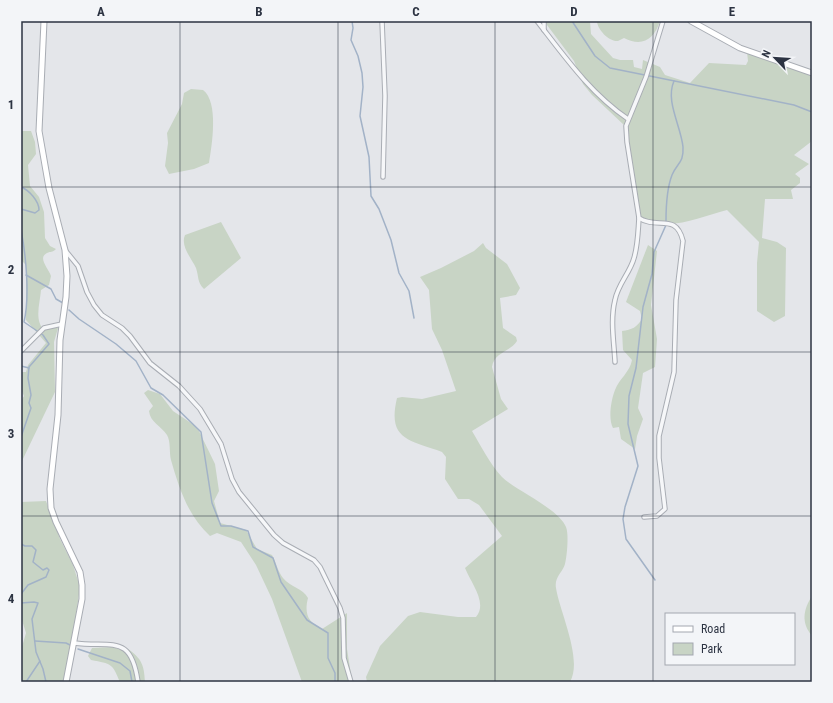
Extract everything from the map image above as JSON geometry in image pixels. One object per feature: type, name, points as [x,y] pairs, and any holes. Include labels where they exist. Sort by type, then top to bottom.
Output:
[{"type":"main road","points":[[44,21],[39,131],[49,188],[65,250],[67,276],[66,297],[58,357],[58,415],[50,489],[51,508],[56,522],[80,572],[82,585],[74,643],[66,682]]},
{"type":"main road","points":[[691,21],[740,48],[812,73]]},
{"type":"street","points":[[382,21],[385,96],[383,177]]},
{"type":"street","points":[[537,21],[582,79],[599,97],[628,119]]},
{"type":"street","points":[[544,21],[544,30]]},
{"type":"street","points":[[615,362],[613,322],[614,301],[619,287],[634,259],[637,245],[638,218],[626,133],[628,119],[648,72],[663,21]]},
{"type":"street","points":[[638,218],[650,223],[675,225],[681,234],[683,241],[676,300],[674,372],[659,436],[659,458],[665,509],[657,516],[644,517]]},
{"type":"street","points":[[65,250],[78,266],[87,292],[94,305],[102,315],[122,328],[130,336],[150,363],[179,386],[200,409],[221,444],[232,479],[244,498],[274,535],[283,543],[314,560],[320,567],[340,608],[343,618],[344,658],[351,682]]},
{"type":"street","points":[[21,350],[39,332],[49,326],[62,324]]},
{"type":"street","points":[[74,643],[91,645],[107,644],[126,650],[134,659],[138,682]]},
{"type":"green space","points":[[544,21],[590,21],[591,34],[613,58],[620,60],[633,60],[634,67],[642,69],[643,60],[660,67],[665,75],[690,83],[709,63],[746,65],[748,61],[747,52],[812,71],[812,141],[794,155],[809,164],[795,174],[800,178],[800,183],[791,190],[793,199],[765,199],[762,238],[777,242],[786,248],[785,316],[774,322],[757,311],[757,263],[759,242],[727,210],[695,220],[673,224],[651,222],[641,217],[629,167],[624,125],[592,95],[583,84],[574,61]]},
{"type":"green space","points":[[597,21],[660,21],[651,37],[642,42],[636,42],[624,38],[615,41],[607,37],[599,28]]},
{"type":"green space","points":[[191,89],[203,90],[208,96],[211,104],[213,124],[212,146],[209,163],[194,169],[169,174],[165,166],[168,143],[167,133],[182,104],[184,93]]},
{"type":"green space","points":[[21,131],[31,131],[35,142],[36,154],[28,165],[30,186],[39,197],[44,212],[45,238],[50,246],[56,249],[44,255],[43,258],[44,264],[51,276],[49,285],[41,290],[38,316],[44,330],[58,328],[54,342],[55,392],[21,463],[21,401],[24,396],[21,389],[21,372],[26,372],[28,365],[46,343],[26,320],[26,265],[21,260]]},
{"type":"green space","points":[[221,222],[241,258],[204,289],[199,282],[196,268],[185,248],[185,235]]},
{"type":"green space","points":[[483,243],[486,248],[507,264],[520,288],[516,295],[500,298],[503,328],[516,337],[517,341],[514,345],[496,358],[492,367],[501,399],[508,409],[472,431],[490,461],[502,477],[555,513],[566,527],[568,540],[566,560],[564,567],[557,578],[556,588],[572,649],[574,661],[573,672],[570,682],[367,682],[366,677],[380,646],[408,616],[420,612],[458,617],[476,617],[480,606],[479,599],[465,568],[502,536],[479,505],[469,499],[458,499],[445,479],[446,457],[442,452],[411,441],[403,436],[398,430],[395,422],[397,398],[422,399],[456,391],[442,350],[432,329],[429,290],[420,277],[474,251]]},
{"type":"green space","points":[[648,245],[657,251],[651,305],[657,339],[655,367],[643,373],[638,408],[643,419],[637,436],[635,449],[621,439],[619,427],[613,428],[611,424],[611,409],[615,390],[629,368],[632,360],[623,350],[622,331],[634,328],[642,319],[640,311],[626,302]]},
{"type":"green space","points":[[148,390],[160,394],[173,411],[194,425],[199,431],[215,464],[219,491],[214,501],[220,523],[246,530],[257,549],[272,555],[283,578],[289,584],[303,592],[308,598],[308,617],[317,627],[322,629],[347,613],[347,649],[352,681],[302,682],[272,599],[256,565],[241,542],[217,533],[210,536],[202,528],[190,511],[181,491],[170,457],[167,435],[151,418],[149,411],[153,406],[144,393]]},
{"type":"green space","points":[[46,501],[60,539],[73,565],[80,587],[72,644],[64,682],[21,682],[21,650],[26,633],[21,617],[21,502]]},
{"type":"green space","points":[[812,596],[812,636],[806,626],[804,616]]},
{"type":"green space","points":[[112,647],[126,651],[128,649],[139,659],[143,667],[145,682],[120,682],[115,671],[110,665],[91,660],[88,656],[92,648]]},
{"type":"waterway","points":[[352,21],[353,28],[351,40],[358,56],[362,73],[363,87],[360,116],[369,157],[371,196],[379,209],[391,240],[399,273],[409,291],[414,318]]},
{"type":"waterway","points":[[572,21],[595,56],[610,68],[794,105],[812,112]]},
{"type":"waterway","points":[[666,221],[667,197],[670,180],[681,160],[683,152],[682,139],[672,105],[671,97],[674,81]]},
{"type":"waterway","points":[[21,187],[33,196],[39,210],[35,213],[21,209]]},
{"type":"waterway","points":[[655,580],[626,539],[623,519],[625,507],[638,466],[628,424],[629,396],[636,368],[643,307],[652,274],[654,252],[666,225]]},
{"type":"waterway","points":[[21,230],[27,276],[27,301],[24,322],[43,335],[49,344],[29,367],[28,378],[31,395],[29,403],[31,408],[21,437]]},
{"type":"waterway","points":[[26,275],[51,289],[56,299],[63,303]]},
{"type":"waterway","points":[[69,310],[79,319],[116,344],[136,361],[151,388],[163,395],[201,432],[212,503],[221,526],[231,526],[248,531],[253,547],[273,558],[281,582],[307,620],[328,633],[328,658],[335,673],[335,682]]},
{"type":"waterway","points":[[21,366],[29,368]]},
{"type":"waterway","points":[[21,544],[25,546],[32,546],[36,550],[33,562],[43,570],[47,568],[49,570],[46,577],[28,585],[21,594]]},
{"type":"waterway","points":[[21,603],[38,603],[32,619],[36,652],[43,669],[46,682]]},
{"type":"waterway","points":[[35,641],[66,643],[72,646]]},
{"type":"waterway","points":[[78,649],[120,663],[130,671],[132,682]]},
{"type":"waterway","points":[[26,682],[40,661]]}]
